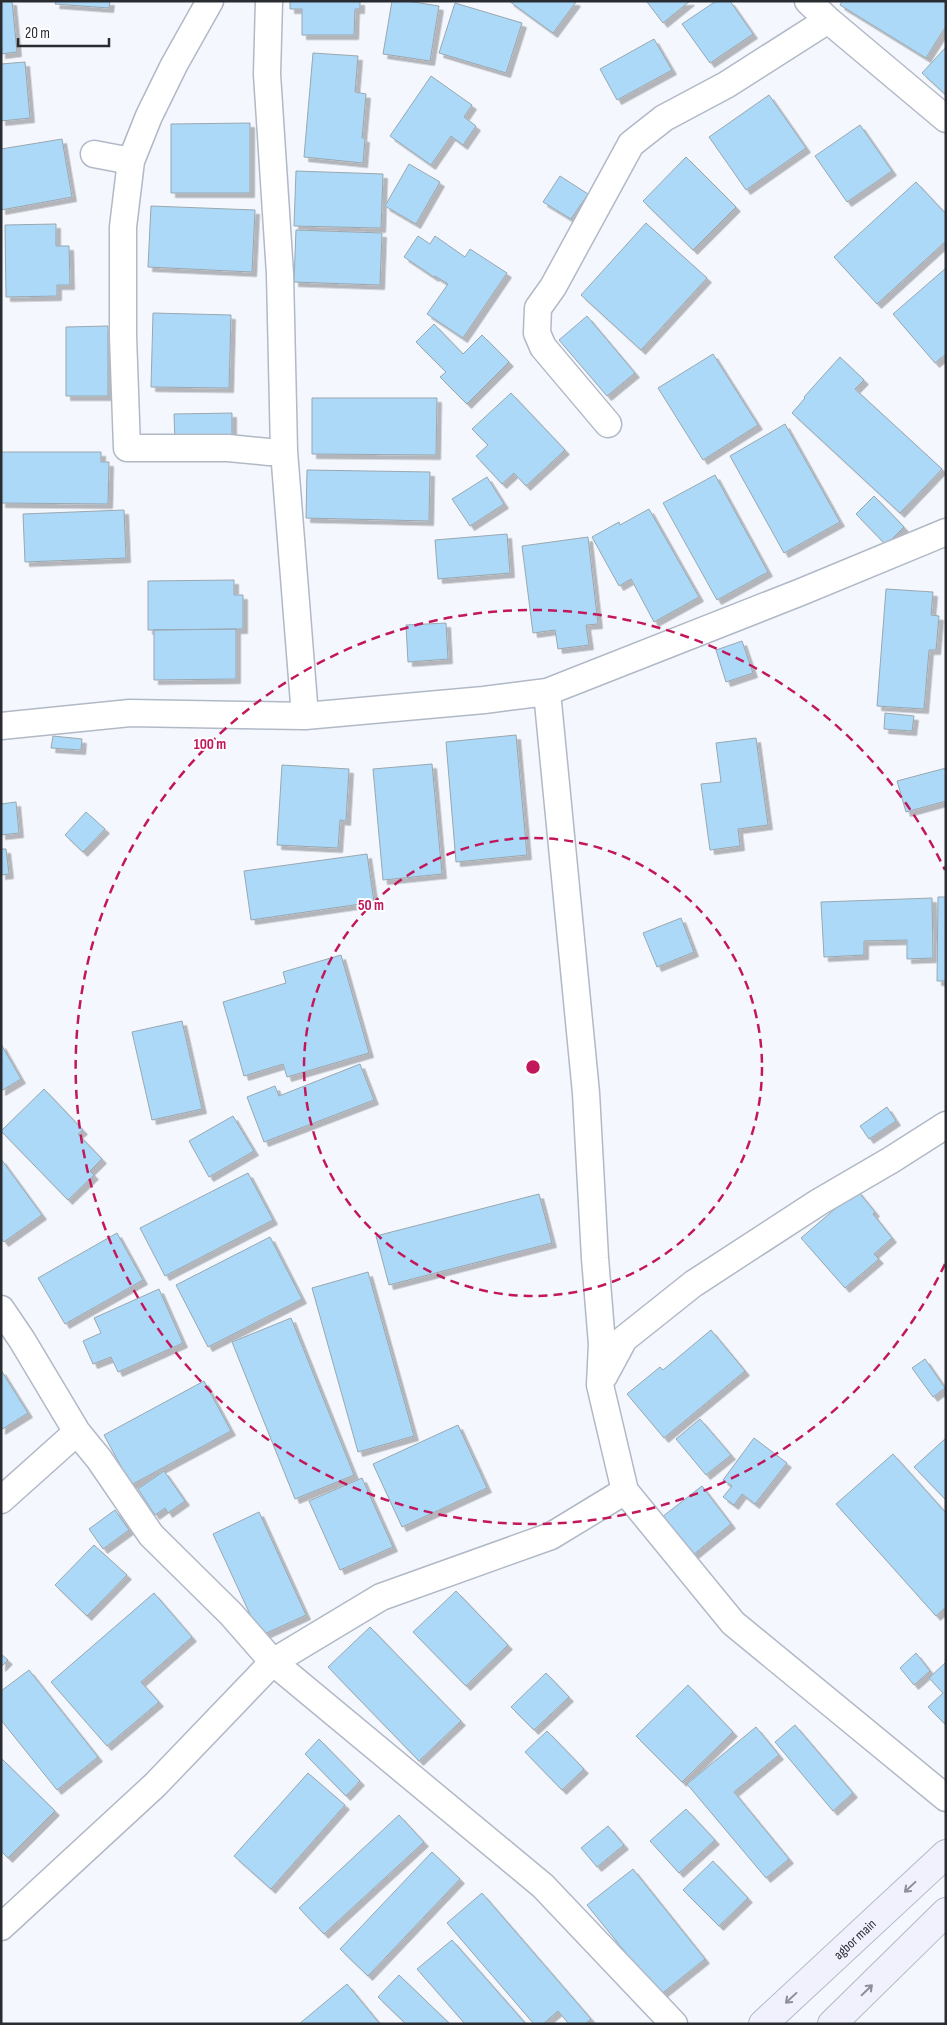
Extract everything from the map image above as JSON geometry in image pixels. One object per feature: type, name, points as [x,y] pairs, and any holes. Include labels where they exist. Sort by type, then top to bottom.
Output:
[{"type":"main road","name":"agbor main","points":[[763,2024],[946,1854]]},
{"type":"main road","points":[[832,2024],[946,1912]]},
{"type":"street","points":[[210,1],[149,116],[131,161],[123,227],[123,336],[127,448],[228,448],[269,452],[284,451]]},
{"type":"street","points":[[269,1],[267,74],[280,274],[284,451],[305,716]]},
{"type":"street","points":[[808,1],[946,119]]},
{"type":"street","points":[[608,424],[543,347],[536,333],[538,308],[553,288],[630,144],[664,118],[726,84],[828,20]]},
{"type":"street","points":[[94,154],[131,161]]},
{"type":"street","points":[[1,726],[130,713],[305,716],[484,700],[547,692],[801,592],[946,532]]},
{"type":"street","points":[[547,692],[586,1093],[595,1258],[602,1344],[600,1385],[625,1491],[733,1623],[946,1798]]},
{"type":"street","points":[[600,1385],[624,1339],[693,1284],[819,1202],[946,1125]]},
{"type":"street","points":[[1,1309],[22,1340],[77,1432],[99,1459],[151,1535],[231,1614],[273,1662],[543,1886],[674,2024]]},
{"type":"street","points":[[1,1500],[77,1432]]},
{"type":"street","points":[[1,1927],[155,1785],[273,1662],[381,1597],[551,1536],[625,1491]]},
{"type":"building","points":[[1,1],[12,1],[17,52],[1,54]]},
{"type":"building","points":[[56,1],[110,1],[109,8],[55,4]]},
{"type":"building","points":[[290,1],[360,1],[360,9],[355,9],[354,35],[302,35],[302,9],[290,9]]},
{"type":"building","points":[[392,1],[407,1],[439,6],[430,61],[383,54]]},
{"type":"building","points":[[509,1],[574,1],[576,2],[553,33]]},
{"type":"building","points":[[690,1],[663,23],[647,2]]},
{"type":"building","points":[[716,1],[730,1],[753,34],[710,63],[682,24]]},
{"type":"building","points":[[842,1],[946,1],[946,26],[926,58],[840,5]]},
{"type":"building","points":[[455,3],[522,23],[506,73],[439,53]]},
{"type":"building","points":[[654,39],[672,70],[617,100],[600,69]]},
{"type":"building","points":[[946,47],[946,95],[922,73]]},
{"type":"building","points":[[313,53],[358,56],[355,92],[366,94],[362,138],[365,138],[363,163],[304,157]]},
{"type":"building","points":[[25,62],[30,118],[1,121],[1,64]]},
{"type":"building","points":[[431,76],[472,105],[464,117],[476,126],[463,145],[451,136],[431,165],[390,136]]},
{"type":"building","points":[[769,95],[806,148],[746,190],[709,137]]},
{"type":"building","points":[[250,123],[250,193],[171,193],[171,124]]},
{"type":"building","points":[[860,125],[892,171],[847,202],[815,156]]},
{"type":"building","points":[[62,139],[72,197],[1,210],[1,149]]},
{"type":"building","points":[[686,157],[736,207],[693,250],[643,201]]},
{"type":"building","points":[[409,164],[440,182],[416,224],[385,206]]},
{"type":"building","points":[[296,171],[383,174],[381,228],[294,226]]},
{"type":"building","points":[[560,176],[588,194],[571,219],[543,202]]},
{"type":"building","points":[[916,182],[946,214],[946,241],[877,304],[834,257]]},
{"type":"building","points":[[151,206],[255,210],[252,272],[148,267]]},
{"type":"building","points":[[646,223],[707,278],[641,350],[581,295]]},
{"type":"building","points":[[56,224],[56,246],[69,246],[70,285],[57,285],[57,296],[6,297],[5,225]]},
{"type":"building","points":[[296,230],[382,233],[380,285],[294,282]]},
{"type":"building","points":[[418,236],[430,244],[435,236],[465,257],[470,249],[507,273],[463,338],[427,314],[448,284],[404,257]]},
{"type":"building","points":[[946,268],[946,354],[935,363],[893,314]]},
{"type":"building","points":[[153,313],[231,315],[229,388],[151,387]]},
{"type":"building","points":[[587,316],[635,373],[607,396],[559,340]]},
{"type":"building","points":[[434,324],[463,354],[482,335],[509,362],[467,404],[440,377],[446,372],[416,342]]},
{"type":"building","points":[[108,326],[108,396],[66,396],[66,327]]},
{"type":"building","points":[[713,354],[758,425],[703,460],[658,388]]},
{"type":"building","points":[[840,357],[864,380],[855,389],[942,469],[900,513],[792,413]]},
{"type":"building","points":[[511,393],[565,450],[526,486],[514,473],[502,484],[476,456],[488,445],[472,429]]},
{"type":"building","points":[[312,398],[437,398],[436,455],[312,454]]},
{"type":"building","points":[[232,413],[232,440],[175,442],[174,414]]},
{"type":"building","points":[[785,424],[840,522],[784,553],[730,456]]},
{"type":"building","points":[[1,452],[101,452],[101,462],[109,462],[108,504],[1,503]]},
{"type":"building","points":[[307,470],[430,472],[429,521],[306,518]]},
{"type":"building","points":[[715,475],[768,572],[717,600],[663,503]]},
{"type":"building","points":[[487,477],[504,504],[470,526],[452,499]]},
{"type":"building","points":[[874,496],[904,527],[886,545],[856,514]]},
{"type":"building","points":[[649,509],[699,597],[654,622],[631,579],[619,586],[592,537],[619,522],[620,525]]},
{"type":"building","points":[[124,510],[126,558],[25,562],[23,514]]},
{"type":"building","points":[[507,534],[510,573],[438,579],[435,540]]},
{"type":"building","points":[[588,537],[598,624],[586,625],[589,645],[558,649],[555,630],[533,633],[522,546]]},
{"type":"building","points":[[234,580],[234,595],[243,595],[243,629],[148,630],[148,581]]},
{"type":"building","points":[[886,589],[933,592],[931,615],[939,616],[936,650],[929,650],[924,709],[877,706]]},
{"type":"building","points":[[446,623],[448,659],[408,662],[406,625]]},
{"type":"building","points":[[236,629],[236,679],[154,680],[154,630]]},
{"type":"building","points":[[742,641],[753,673],[726,682],[716,650]]},
{"type":"building","points":[[885,713],[914,716],[912,731],[884,729]]},
{"type":"building","points":[[516,735],[527,855],[456,862],[446,742]]},
{"type":"building","points":[[53,736],[82,739],[81,750],[51,748]]},
{"type":"building","points":[[756,738],[768,825],[738,829],[740,846],[710,850],[701,784],[721,782],[716,743]]},
{"type":"building","points":[[432,764],[442,874],[383,880],[373,769]]},
{"type":"building","points":[[282,765],[349,769],[346,821],[340,820],[338,848],[277,845]]},
{"type":"building","points":[[946,768],[946,801],[906,812],[897,781]]},
{"type":"building","points":[[16,802],[19,833],[1,835],[1,804]]},
{"type":"building","points":[[86,812],[105,829],[83,852],[65,835]]},
{"type":"building","points":[[1,849],[6,849],[9,874],[1,875]]},
{"type":"building","points":[[367,854],[374,902],[251,920],[244,871]]},
{"type":"building","points":[[938,897],[946,897],[946,981],[937,981]]},
{"type":"building","points":[[932,898],[933,958],[907,959],[907,940],[864,941],[864,955],[824,957],[821,902]]},
{"type":"building","points":[[681,918],[694,952],[657,967],[643,933]]},
{"type":"building","points":[[341,955],[369,1053],[287,1077],[283,1064],[244,1076],[223,1002],[286,983],[283,972]]},
{"type":"building","points":[[182,1021],[202,1109],[152,1120],[132,1032]]},
{"type":"building","points":[[1,1044],[21,1079],[1,1091]]},
{"type":"building","points":[[360,1064],[374,1100],[264,1142],[247,1097],[275,1086],[279,1096]]},
{"type":"building","points":[[44,1089],[83,1130],[78,1134],[102,1159],[90,1171],[94,1175],[68,1200],[1,1131]]},
{"type":"building","points":[[887,1107],[896,1121],[869,1139],[860,1126]]},
{"type":"building","points":[[233,1116],[254,1151],[209,1177],[189,1141]]},
{"type":"building","points":[[1,1159],[42,1215],[4,1242],[1,1238]]},
{"type":"building","points":[[248,1173],[273,1220],[165,1276],[140,1228]]},
{"type":"building","points":[[857,1190],[875,1212],[873,1214],[892,1238],[874,1254],[879,1259],[845,1288],[801,1238]]},
{"type":"building","points":[[539,1194],[552,1243],[389,1285],[376,1236]]},
{"type":"building","points":[[117,1233],[143,1280],[65,1324],[38,1278]]},
{"type":"building","points":[[270,1237],[302,1299],[208,1347],[176,1285]]},
{"type":"building","points":[[368,1272],[414,1436],[358,1452],[312,1288]]},
{"type":"building","points":[[159,1289],[183,1343],[118,1372],[111,1357],[93,1364],[83,1341],[101,1333],[94,1318]]},
{"type":"building","points":[[291,1318],[354,1475],[295,1499],[232,1342]]},
{"type":"building","points":[[711,1330],[745,1371],[664,1438],[627,1394],[660,1367],[663,1370]]},
{"type":"building","points":[[925,1359],[945,1388],[933,1397],[912,1368]]},
{"type":"building","points":[[1,1370],[28,1413],[1,1430]]},
{"type":"building","points":[[204,1381],[231,1431],[131,1485],[104,1435]]},
{"type":"building","points":[[700,1419],[731,1455],[706,1475],[676,1439]]},
{"type":"building","points":[[458,1425],[487,1488],[402,1527],[373,1464]]},
{"type":"building","points":[[754,1438],[787,1463],[755,1504],[742,1494],[734,1505],[723,1497],[732,1486],[723,1480]]},
{"type":"building","points":[[946,1438],[946,1500],[914,1467]]},
{"type":"building","points":[[893,1454],[946,1513],[946,1607],[936,1616],[836,1504]]},
{"type":"building","points":[[164,1471],[185,1501],[168,1513],[165,1508],[155,1515],[138,1489]]},
{"type":"building","points":[[362,1478],[393,1547],[340,1570],[309,1501]]},
{"type":"building","points":[[702,1486],[731,1524],[693,1555],[662,1517]]},
{"type":"building","points":[[115,1510],[129,1530],[103,1549],[89,1529]]},
{"type":"building","points":[[259,1512],[306,1615],[260,1636],[213,1534]]},
{"type":"building","points":[[94,1545],[127,1575],[87,1616],[55,1585]]},
{"type":"building","points":[[456,1591],[508,1645],[466,1686],[413,1632]]},
{"type":"building","points":[[154,1593],[192,1637],[141,1682],[159,1702],[107,1746],[51,1682]]},
{"type":"building","points":[[370,1627],[461,1721],[419,1761],[328,1667]]},
{"type":"building","points":[[916,1653],[930,1671],[914,1685],[900,1668]]},
{"type":"building","points":[[1,1654],[8,1660],[1,1667]]},
{"type":"building","points":[[946,1662],[946,1725],[928,1707],[943,1693],[929,1678]]},
{"type":"building","points":[[29,1670],[98,1757],[57,1790],[1,1720],[1,1691]]},
{"type":"building","points":[[546,1673],[569,1697],[534,1730],[511,1707]]},
{"type":"building","points":[[688,1685],[733,1732],[682,1782],[636,1736]]},
{"type":"building","points":[[795,1725],[853,1793],[833,1811],[775,1742]]},
{"type":"building","points":[[756,1727],[779,1755],[734,1792],[789,1859],[766,1878],[687,1784]]},
{"type":"building","points":[[547,1731],[584,1769],[562,1790],[525,1752]]},
{"type":"building","points":[[319,1739],[360,1781],[346,1796],[305,1754]]},
{"type":"building","points":[[1,1758],[55,1811],[8,1858],[1,1851]]},
{"type":"building","points":[[308,1773],[345,1805],[271,1889],[234,1856]]},
{"type":"building","points":[[686,1809],[715,1840],[679,1873],[650,1841]]},
{"type":"building","points":[[399,1815],[424,1842],[324,1934],[299,1908]]},
{"type":"building","points":[[608,1826],[624,1845],[597,1867],[581,1848]]},
{"type":"building","points":[[432,1852],[460,1879],[368,1976],[340,1949]]},
{"type":"building","points":[[713,1861],[748,1898],[719,1926],[683,1890]]},
{"type":"building","points":[[633,1869],[705,1959],[660,1995],[587,1905]]},
{"type":"building","points":[[482,1893],[591,2019],[585,2024],[569,2024],[558,2011],[543,2024],[534,2024],[447,1923]]},
{"type":"building","points":[[452,1940],[526,2024],[465,2024],[417,1969]]},
{"type":"building","points":[[399,1975],[450,2024],[406,2024],[378,1997]]},
{"type":"building","points":[[347,1984],[380,2024],[299,2024]]}]
